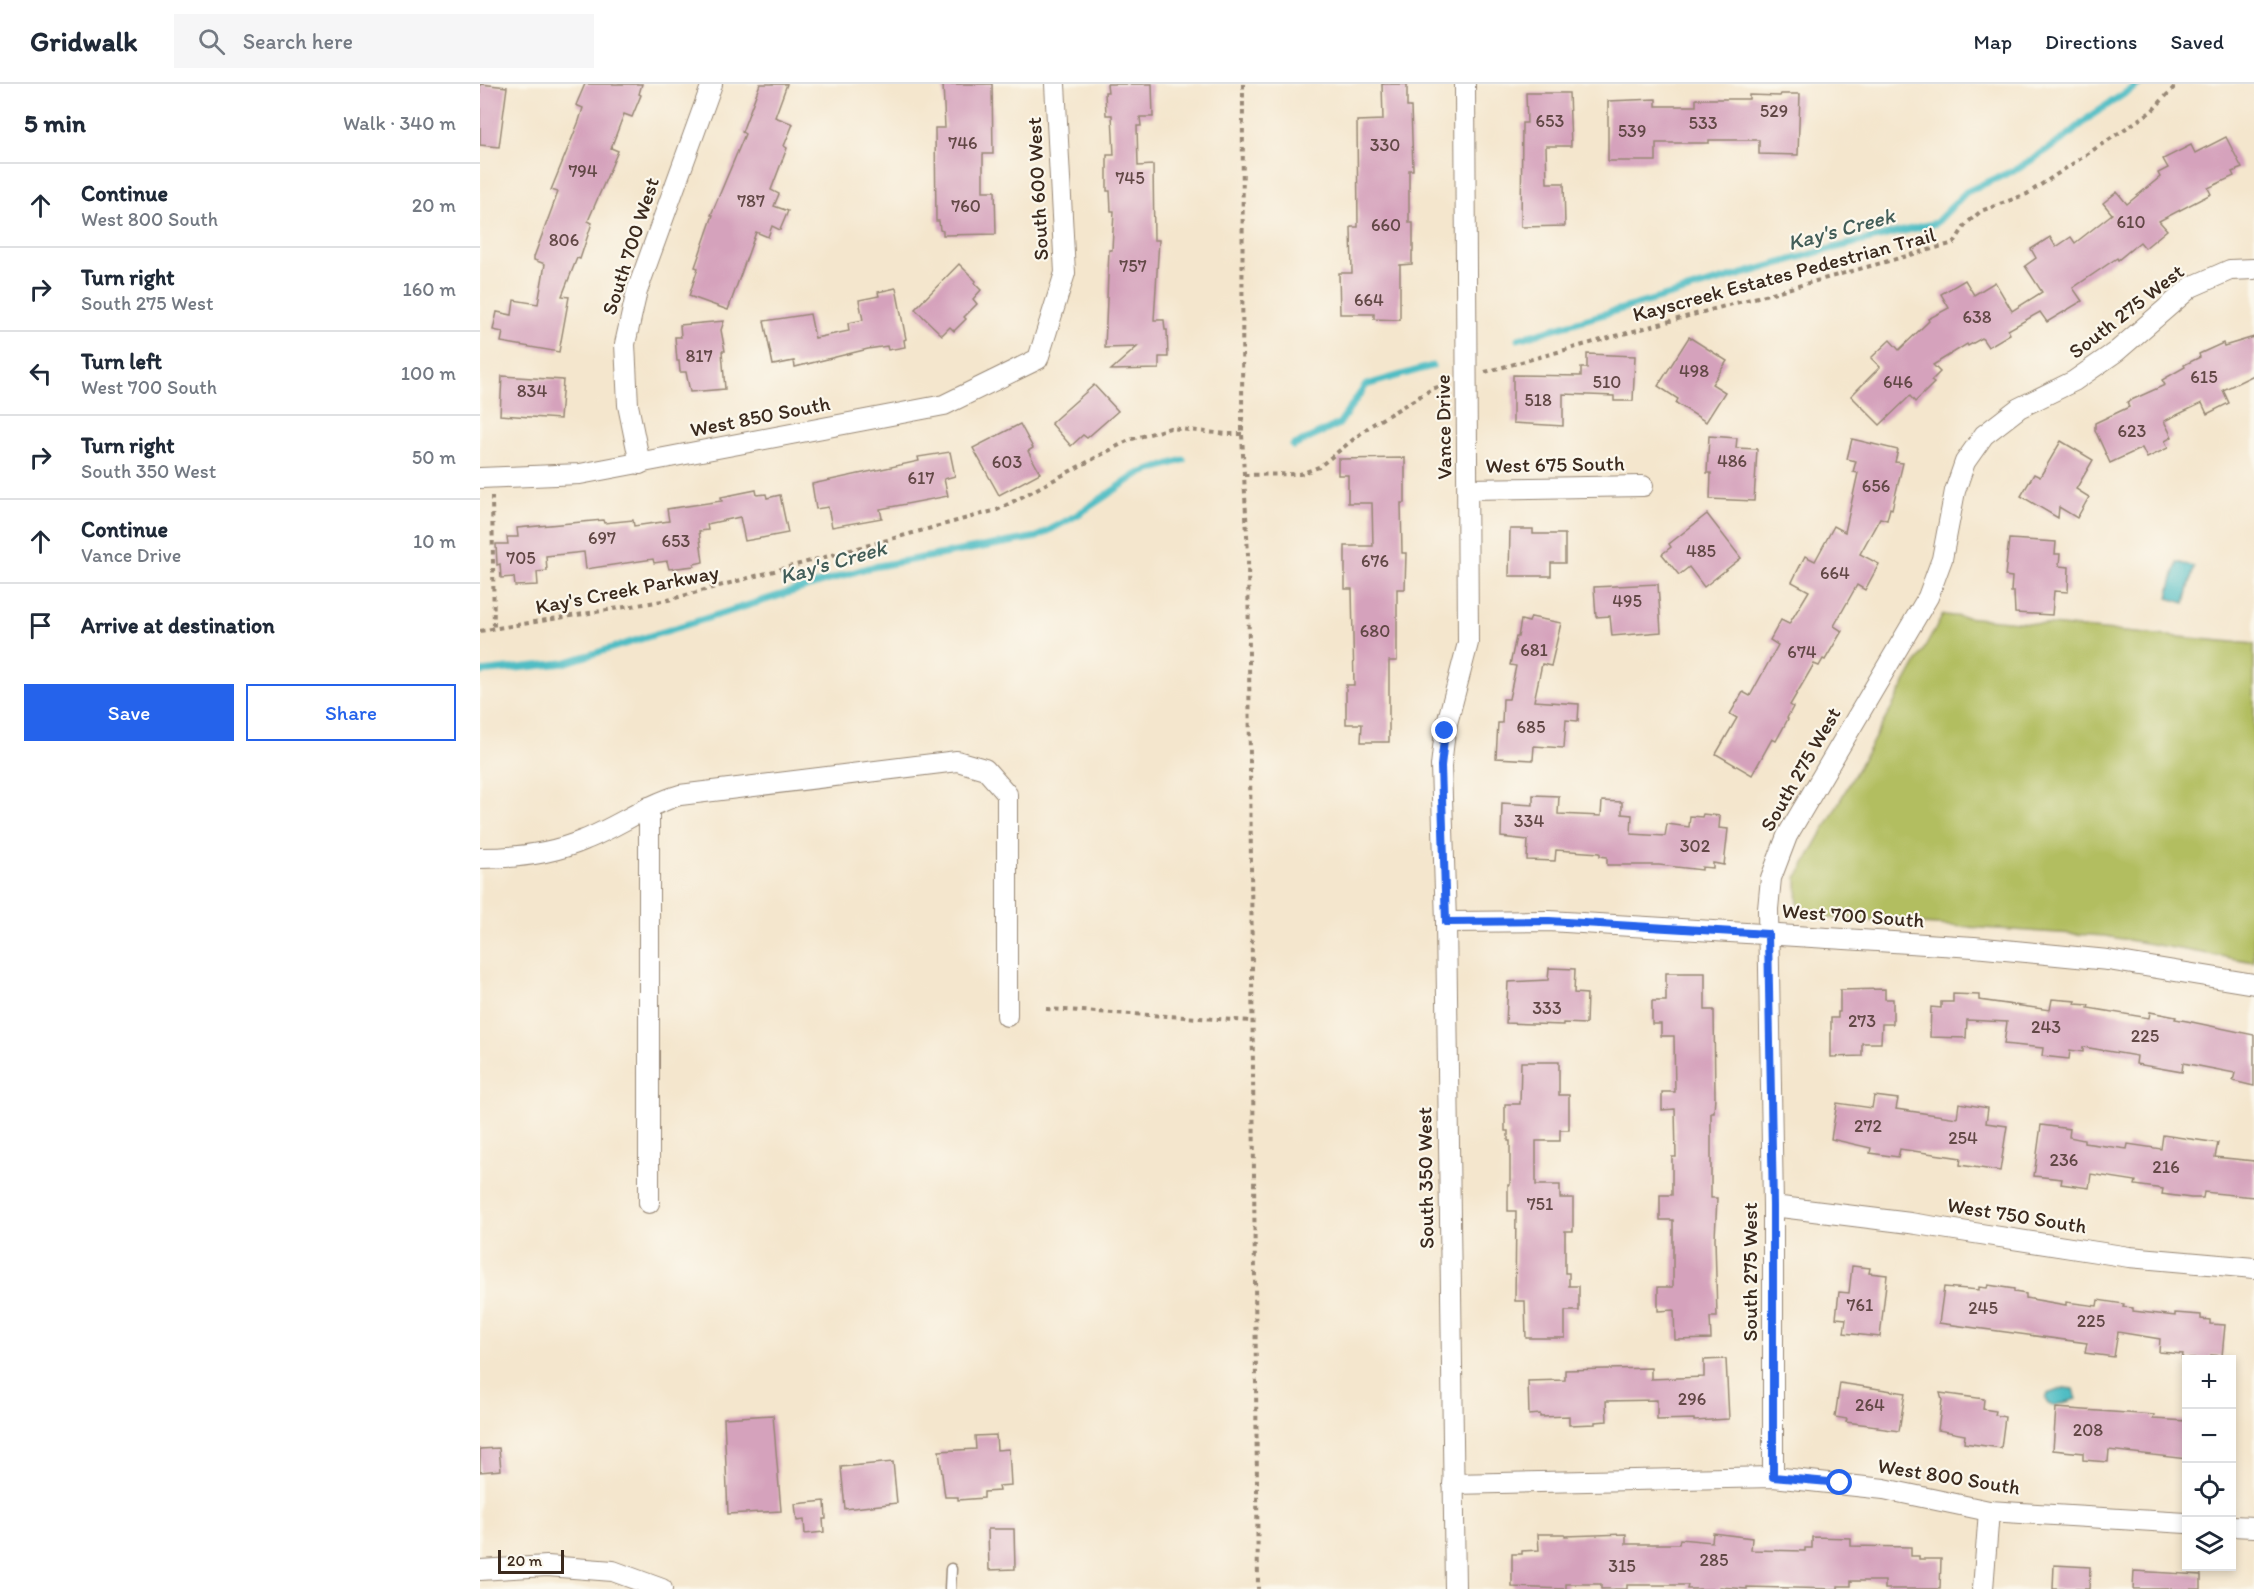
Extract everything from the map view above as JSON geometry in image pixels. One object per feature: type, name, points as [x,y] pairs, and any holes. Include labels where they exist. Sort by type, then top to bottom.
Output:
[{"type":"street","name":"South 700 West","points":[[640,464],[628,405],[625,344],[637,291],[712,84]]},
{"type":"street","name":"South 600 West","points":[[1038,359],[1065,273],[1056,84]]},
{"type":"street","name":"Vance Drive","points":[[1441,766],[1445,731],[1468,643],[1465,84]]},
{"type":"street","name":"South 275 West","points":[[1773,1477],[1773,1206],[1768,934],[1771,878],[1787,836],[1928,597],[1942,559],[1955,491],[1965,462],[1983,435],[2019,408],[2074,381],[2117,351],[2191,286],[2230,270],[2254,269]]},
{"type":"street","name":"West 850 South","points":[[486,478],[580,474],[944,405],[1038,359]]},
{"type":"street","name":"West 675 South","points":[[1468,489],[1643,486]]},
{"type":"street","points":[[481,858],[535,855],[583,840],[649,807],[680,795],[957,761],[984,768],[1007,794],[1007,1016]]},
{"type":"street","name":"South 350 West","points":[[1441,766],[1446,922],[1455,1589]]},
{"type":"street","points":[[648,1203],[649,807]]},
{"type":"street","name":"West 700 South","points":[[1446,922],[1549,921],[1974,947],[2108,960],[2254,984]]},
{"type":"street","name":"West 750 South","points":[[1773,1206],[1910,1223],[2129,1257],[2254,1268]]},
{"type":"street","name":"West 800 South","points":[[1453,1484],[1773,1477],[1884,1490],[1989,1511],[2182,1523]]},
{"type":"street","points":[[1983,1589],[1989,1511]]},
{"type":"street","points":[[2236,1526],[2254,1527]]},
{"type":"street","points":[[480,1570],[547,1566],[613,1571],[662,1589]]},
{"type":"lane","points":[[950,1589],[951,1569]]},
{"type":"path","points":[[1243,84],[1242,434],[1248,555],[1258,1589]]},
{"type":"path","name":"Kayscreek Estates Pedestrian Trail","points":[[1493,369],[1954,243],[1966,224],[1981,212],[2027,194],[2152,111],[2177,84]]},
{"type":"path","points":[[1244,475],[1300,474],[1319,467],[1370,426],[1448,383]]},
{"type":"path","name":"Kay's Creek Parkway","points":[[480,631],[668,600],[997,510],[1129,440],[1170,428],[1242,434]]},
{"type":"path","points":[[486,478],[494,630]]},
{"type":"path","points":[[1046,1009],[1252,1021]]},
{"type":"green space","points":[[1943,615],[2254,644],[2254,962],[2105,936],[1798,916],[1797,878]]},
{"type":"water","points":[[2177,562],[2194,567],[2185,603],[2168,598]]},
{"type":"water","points":[[2064,1388],[2073,1389],[2076,1399],[2053,1406],[2048,1404],[2045,1399],[2047,1394]]},
{"type":"building","points":[[480,84],[507,87],[499,147],[480,145]]},
{"type":"building","points":[[585,84],[642,84],[639,94],[641,95],[632,117],[624,114],[611,148],[618,151],[588,221],[592,223],[580,259],[577,258],[562,296],[569,297],[559,352],[501,342],[503,332],[493,330],[497,312],[512,315],[514,300],[538,304],[545,264],[534,260],[534,257],[558,192],[551,190],[583,108],[576,105]]},
{"type":"building","points":[[760,84],[787,84],[775,117],[793,124],[784,146],[787,148],[771,190],[779,194],[774,206],[788,211],[780,230],[772,226],[768,237],[756,232],[728,310],[689,296],[698,268],[695,267],[713,215],[711,215],[745,134],[742,132]]},
{"type":"building","points":[[943,84],[992,84],[993,154],[983,154],[983,191],[995,191],[996,234],[943,235],[939,221],[936,221],[935,128],[945,128]]},
{"type":"building","points":[[1107,84],[1152,84],[1153,117],[1140,117],[1141,126],[1137,126],[1138,166],[1153,165],[1154,240],[1159,240],[1154,320],[1164,320],[1165,330],[1167,330],[1168,357],[1159,357],[1159,369],[1111,370],[1137,347],[1105,348],[1109,250],[1112,250],[1114,211],[1111,211],[1110,191],[1107,191],[1107,155],[1114,155],[1112,115],[1106,115]]},
{"type":"building","points":[[1382,84],[1407,84],[1407,107],[1411,107],[1413,170],[1409,170],[1409,223],[1413,223],[1413,251],[1412,264],[1400,265],[1400,320],[1374,319],[1374,314],[1340,314],[1339,273],[1352,273],[1351,227],[1358,227],[1357,121],[1383,120]]},
{"type":"building","points":[[1526,93],[1569,93],[1571,146],[1546,146],[1547,183],[1564,183],[1565,226],[1521,227],[1522,123],[1527,123]]},
{"type":"building","points":[[1781,94],[1800,94],[1798,155],[1759,154],[1759,140],[1709,140],[1709,143],[1656,143],[1656,161],[1608,161],[1608,101],[1656,99],[1656,106],[1696,106],[1696,99],[1749,99],[1749,95],[1780,96]]},
{"type":"building","points":[[2226,137],[2242,168],[2232,172],[2234,176],[2208,188],[2211,194],[2159,221],[2167,230],[2145,248],[2140,242],[2118,260],[2117,258],[2073,288],[2082,301],[2047,322],[2040,312],[2008,330],[2010,334],[1988,347],[1982,338],[1968,346],[1967,344],[1933,365],[1940,372],[1931,381],[1934,383],[1915,402],[1910,396],[1880,425],[1851,396],[1880,367],[1871,358],[1890,340],[1899,350],[1929,321],[1928,319],[1949,308],[1941,294],[1965,280],[1974,295],[1995,282],[2012,311],[2042,292],[2025,266],[2036,258],[2031,249],[2050,237],[2056,247],[2071,237],[2075,243],[2112,214],[2103,203],[2117,192],[2127,204],[2160,177],[2158,173],[2168,168],[2163,159],[2191,145],[2195,153]]},
{"type":"building","points":[[959,264],[976,281],[974,283],[981,290],[973,299],[977,304],[964,317],[966,319],[954,331],[950,327],[942,335],[915,309]]},
{"type":"building","points":[[896,288],[906,339],[904,340],[905,347],[888,350],[887,346],[868,349],[795,367],[794,361],[773,365],[764,321],[810,314],[815,338],[849,331],[848,323],[863,320],[859,300],[879,296],[878,292]]},
{"type":"building","points":[[724,321],[721,330],[725,351],[722,351],[725,389],[690,392],[686,372],[680,372],[679,361],[677,361],[675,337],[681,337],[680,325]]},
{"type":"building","points":[[1689,337],[1727,361],[1712,384],[1725,392],[1706,422],[1676,403],[1678,399],[1658,386]]},
{"type":"building","points":[[2254,337],[2254,375],[2223,390],[2229,403],[2207,414],[2202,403],[2164,421],[2172,437],[2165,441],[2168,448],[2147,458],[2142,448],[2110,463],[2095,430],[2095,423],[2129,407],[2127,402],[2165,385],[2162,380],[2200,357],[2199,354],[2223,343],[2224,346]]},
{"type":"building","points":[[1587,354],[1635,356],[1633,401],[1614,401],[1614,396],[1563,394],[1563,426],[1513,423],[1513,375],[1581,376],[1581,368],[1587,368]]},
{"type":"building","points":[[502,376],[563,380],[560,419],[500,415]]},
{"type":"building","points":[[1094,385],[1118,411],[1087,438],[1083,435],[1071,446],[1051,423]]},
{"type":"building","points":[[1020,424],[1033,448],[1028,451],[1040,473],[999,495],[973,448]]},
{"type":"building","points":[[1709,436],[1737,438],[1736,448],[1757,449],[1754,501],[1710,499],[1711,473],[1707,473]]},
{"type":"building","points":[[1852,439],[1898,450],[1895,462],[1903,463],[1892,509],[1890,508],[1887,520],[1880,518],[1860,554],[1879,564],[1865,590],[1857,585],[1834,626],[1842,631],[1825,660],[1823,659],[1819,666],[1814,664],[1790,705],[1793,707],[1776,741],[1772,739],[1752,775],[1716,754],[1737,718],[1730,714],[1743,692],[1750,696],[1778,645],[1770,640],[1781,620],[1789,624],[1809,591],[1792,582],[1805,556],[1815,561],[1834,526],[1845,532],[1858,473],[1853,472],[1856,461],[1847,459]]},
{"type":"building","points":[[2061,441],[2093,460],[2076,489],[2089,497],[2077,518],[2059,507],[2058,518],[2021,496],[2034,474],[2040,477]]},
{"type":"building","points":[[950,452],[955,476],[944,479],[948,496],[880,509],[882,518],[832,527],[828,507],[816,509],[812,484],[919,461],[918,457]]},
{"type":"building","points":[[1405,458],[1405,503],[1401,503],[1402,553],[1406,553],[1405,589],[1397,589],[1397,661],[1389,661],[1389,742],[1361,742],[1362,724],[1346,724],[1346,685],[1354,685],[1352,589],[1345,589],[1345,546],[1373,546],[1372,503],[1348,503],[1348,475],[1338,475],[1338,459]]},
{"type":"building","points":[[756,490],[757,495],[766,494],[767,498],[780,495],[788,533],[745,541],[740,517],[707,524],[708,530],[699,531],[703,562],[694,564],[694,566],[669,569],[667,561],[654,563],[653,559],[586,569],[584,552],[546,556],[547,571],[537,572],[538,585],[515,586],[514,577],[501,578],[500,564],[497,565],[496,544],[508,544],[507,537],[518,537],[517,528],[603,520],[604,523],[633,520],[634,526],[669,521],[667,509],[722,501],[721,497]]},
{"type":"building","points":[[1707,514],[1741,558],[1704,587],[1689,567],[1679,575],[1662,554],[1671,547],[1669,544]]},
{"type":"building","points":[[1510,529],[1533,529],[1533,534],[1565,534],[1565,563],[1551,563],[1551,576],[1509,576]]},
{"type":"building","points":[[2009,539],[2056,542],[2055,554],[2060,554],[2059,566],[2069,567],[2068,592],[2054,591],[2052,615],[2015,613],[2014,592],[2011,592],[2012,577],[2005,576]]},
{"type":"building","points":[[1658,584],[1661,632],[1612,636],[1610,616],[1596,617],[1594,587]]},
{"type":"building","points":[[1531,617],[1561,623],[1551,666],[1542,664],[1534,701],[1579,704],[1578,721],[1566,720],[1564,748],[1534,746],[1533,760],[1496,758],[1498,723],[1502,723],[1503,699],[1509,699],[1516,666],[1510,665],[1516,637],[1518,637],[1521,620],[1529,622]]},
{"type":"building","points":[[1533,795],[1559,796],[1558,814],[1601,816],[1602,801],[1622,802],[1622,814],[1632,815],[1631,834],[1665,836],[1667,824],[1689,827],[1690,816],[1702,817],[1703,814],[1720,816],[1719,828],[1728,829],[1724,865],[1713,863],[1713,868],[1702,867],[1702,870],[1659,865],[1607,865],[1607,857],[1600,856],[1600,853],[1556,850],[1555,861],[1527,860],[1528,840],[1501,837],[1502,803],[1533,805]]},
{"type":"building","points":[[1549,968],[1575,969],[1574,993],[1587,994],[1586,1024],[1506,1023],[1508,982],[1548,980]]},
{"type":"building","points":[[1666,973],[1705,973],[1705,1010],[1714,1010],[1715,1096],[1714,1112],[1711,1112],[1711,1198],[1717,1198],[1715,1238],[1717,1317],[1710,1317],[1711,1339],[1675,1340],[1674,1310],[1658,1311],[1658,1287],[1673,1287],[1673,1220],[1660,1220],[1660,1195],[1672,1195],[1672,1157],[1676,1157],[1675,1109],[1662,1110],[1662,1092],[1675,1092],[1674,1036],[1661,1036],[1661,1024],[1652,1024],[1652,1001],[1666,1001]]},
{"type":"building","points":[[1885,989],[1885,999],[1893,999],[1893,1024],[1882,1024],[1881,1043],[1862,1043],[1862,1056],[1831,1057],[1831,1018],[1838,1018],[1838,1012],[1840,1012],[1840,990]]},
{"type":"building","points":[[1953,994],[1979,995],[1979,1000],[2050,1010],[2052,999],[2076,1001],[2075,1004],[2089,1005],[2088,1008],[2149,1018],[2150,1012],[2254,1035],[2254,1086],[2233,1081],[2235,1073],[2183,1063],[2182,1072],[2136,1064],[2137,1056],[2083,1047],[2083,1052],[2070,1050],[2069,1059],[2042,1056],[2043,1048],[2004,1044],[2007,1022],[1967,1020],[1966,1038],[1930,1037],[1931,1007],[1941,1008],[1941,1002],[1953,1002]]},
{"type":"building","points":[[1521,1062],[1559,1062],[1559,1095],[1569,1095],[1569,1130],[1560,1130],[1560,1141],[1536,1141],[1536,1185],[1560,1185],[1560,1198],[1573,1198],[1573,1231],[1565,1231],[1565,1273],[1569,1273],[1569,1286],[1579,1286],[1579,1311],[1565,1311],[1565,1338],[1526,1338],[1525,1301],[1515,1301],[1516,1211],[1508,1211],[1510,1141],[1508,1141],[1508,1131],[1505,1131],[1505,1104],[1520,1104]]},
{"type":"building","points":[[1874,1096],[1898,1099],[1896,1109],[1957,1118],[1959,1103],[1988,1108],[1986,1123],[2007,1126],[2000,1171],[1960,1165],[1961,1158],[1900,1149],[1898,1157],[1870,1153],[1871,1148],[1831,1139],[1837,1103],[1872,1108]]},
{"type":"building","points":[[2041,1125],[2070,1129],[2069,1137],[2084,1140],[2084,1143],[2127,1149],[2128,1144],[2161,1149],[2163,1135],[2218,1143],[2215,1157],[2254,1161],[2254,1197],[2204,1192],[2203,1198],[2162,1194],[2163,1189],[2135,1185],[2136,1181],[2091,1174],[2089,1188],[2061,1184],[2062,1179],[2034,1176]]},
{"type":"building","points":[[1852,1266],[1870,1268],[1869,1273],[1887,1275],[1880,1337],[1844,1333],[1846,1319],[1836,1318],[1839,1292],[1849,1293]]},
{"type":"building","points":[[1988,1285],[2014,1289],[2014,1292],[2026,1294],[2026,1298],[2066,1305],[2066,1302],[2097,1306],[2098,1300],[2124,1304],[2123,1307],[2133,1308],[2133,1311],[2175,1316],[2175,1313],[2201,1315],[2201,1319],[2210,1320],[2210,1324],[2225,1325],[2222,1355],[2183,1355],[2159,1352],[2160,1339],[2118,1332],[2114,1357],[2085,1353],[2087,1343],[1939,1323],[1944,1287],[1979,1290],[1979,1287],[1987,1288]]},
{"type":"building","points":[[1726,1359],[1729,1419],[1657,1420],[1657,1400],[1606,1401],[1607,1421],[1595,1422],[1595,1424],[1569,1425],[1569,1416],[1529,1415],[1528,1381],[1565,1380],[1565,1370],[1651,1368],[1651,1379],[1704,1377],[1704,1360]]},
{"type":"building","points":[[1840,1383],[1905,1393],[1899,1431],[1846,1422],[1847,1419],[1835,1417]]},
{"type":"building","points":[[1940,1393],[1984,1399],[1983,1409],[1996,1411],[1995,1415],[2005,1417],[2001,1448],[1964,1443],[1965,1435],[1938,1430],[1942,1400]]},
{"type":"building","points":[[2056,1408],[2154,1415],[2153,1419],[2182,1421],[2182,1458],[2109,1450],[2108,1462],[2083,1460],[2083,1453],[2053,1450]]},
{"type":"building","points":[[773,1415],[781,1511],[728,1514],[724,1418]]},
{"type":"building","points":[[996,1435],[997,1450],[1009,1449],[1011,1485],[998,1486],[999,1491],[984,1492],[984,1498],[958,1500],[958,1497],[945,1497],[939,1451],[976,1449],[975,1436]]},
{"type":"building","points":[[499,1448],[501,1470],[480,1472],[480,1449]]},
{"type":"building","points":[[893,1462],[897,1503],[845,1509],[841,1467]]},
{"type":"building","points":[[825,1501],[824,1532],[805,1534],[804,1520],[797,1521],[795,1504]]},
{"type":"building","points":[[988,1529],[1014,1529],[1015,1569],[989,1570]]},
{"type":"building","points":[[1713,1533],[1752,1538],[1751,1550],[1805,1551],[1805,1548],[1812,1548],[1812,1537],[1851,1538],[1851,1546],[1911,1547],[1911,1556],[1919,1556],[1919,1559],[1941,1559],[1940,1589],[1885,1589],[1885,1581],[1851,1581],[1851,1586],[1838,1586],[1838,1589],[1720,1587],[1720,1589],[1687,1589],[1688,1585],[1627,1585],[1627,1589],[1601,1589],[1601,1584],[1566,1584],[1566,1589],[1512,1587],[1512,1554],[1539,1550],[1538,1534],[1565,1534],[1565,1536],[1626,1534],[1626,1544],[1679,1544],[1680,1539],[1712,1542]]},
{"type":"building","points":[[2054,1565],[2090,1567],[2089,1589],[2053,1589]]},
{"type":"building","points":[[2134,1571],[2201,1575],[2201,1589],[2133,1589]]},
{"type":"waterway","name":"Kay's Creek","points":[[1518,339],[1822,251],[1936,223],[1966,192],[2019,168],[2065,138],[2092,115],[2139,84]]},
{"type":"waterway","name":"Kay's Creek","points":[[1293,446],[1339,424],[1366,385],[1432,366]]},
{"type":"waterway","name":"Kay's Creek","points":[[480,672],[564,663],[867,568],[1037,537],[1077,515],[1138,474],[1183,460]]},
{"type":"route","points":[[1445,731],[1441,766],[1446,922],[1549,921],[1768,934],[1773,1206],[1773,1477],[1840,1483]]}]
